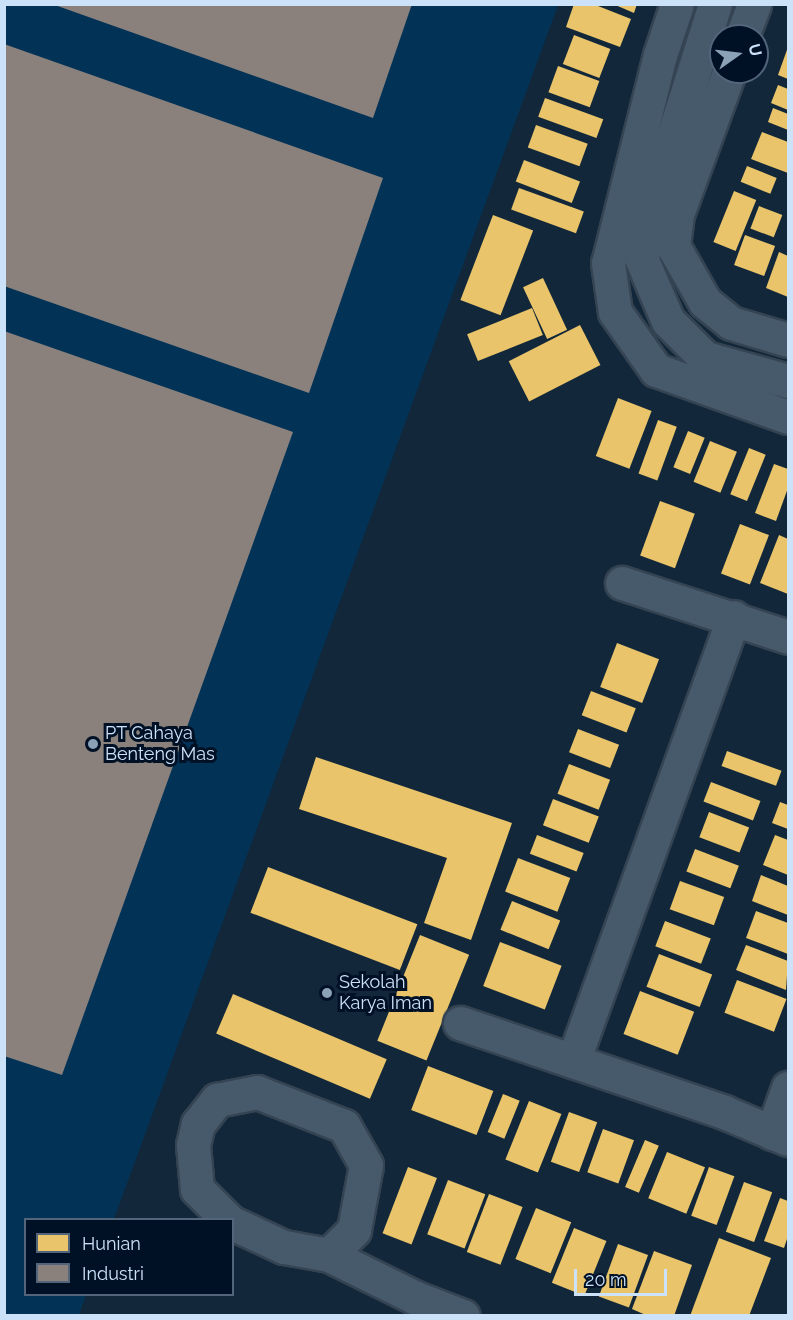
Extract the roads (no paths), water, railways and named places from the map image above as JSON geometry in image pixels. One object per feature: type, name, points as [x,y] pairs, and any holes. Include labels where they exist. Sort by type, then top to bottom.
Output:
[{"type":"street","points":[[676,4],[660,55],[608,263],[615,312],[656,370],[789,417]]},
{"type":"street","points":[[715,4],[646,223],[642,260],[668,321],[705,358],[789,381]]},
{"type":"street","points":[[746,24],[754,4]]},
{"type":"street","points":[[660,55],[693,70]]},
{"type":"street","points":[[725,84],[676,214],[673,246],[705,302],[731,323],[789,340]]},
{"type":"street","points":[[622,584],[734,617],[789,638]]},
{"type":"street","points":[[573,1061],[603,969],[734,617]]},
{"type":"street","points":[[460,1023],[724,1112],[780,1136],[789,1088]]},
{"type":"street","points":[[226,1218],[197,1189],[193,1145],[198,1124],[217,1100],[257,1092],[344,1126],[366,1165],[354,1230],[329,1254]]},
{"type":"street","points":[[234,1224],[284,1247],[329,1254],[416,1298],[463,1316]]},
{"type":"place","name":"PT Cahaya Benteng Mas","points":[[93,744]]},
{"type":"place","name":"Sekolah Karya Iman","points":[[327,993]]}]
